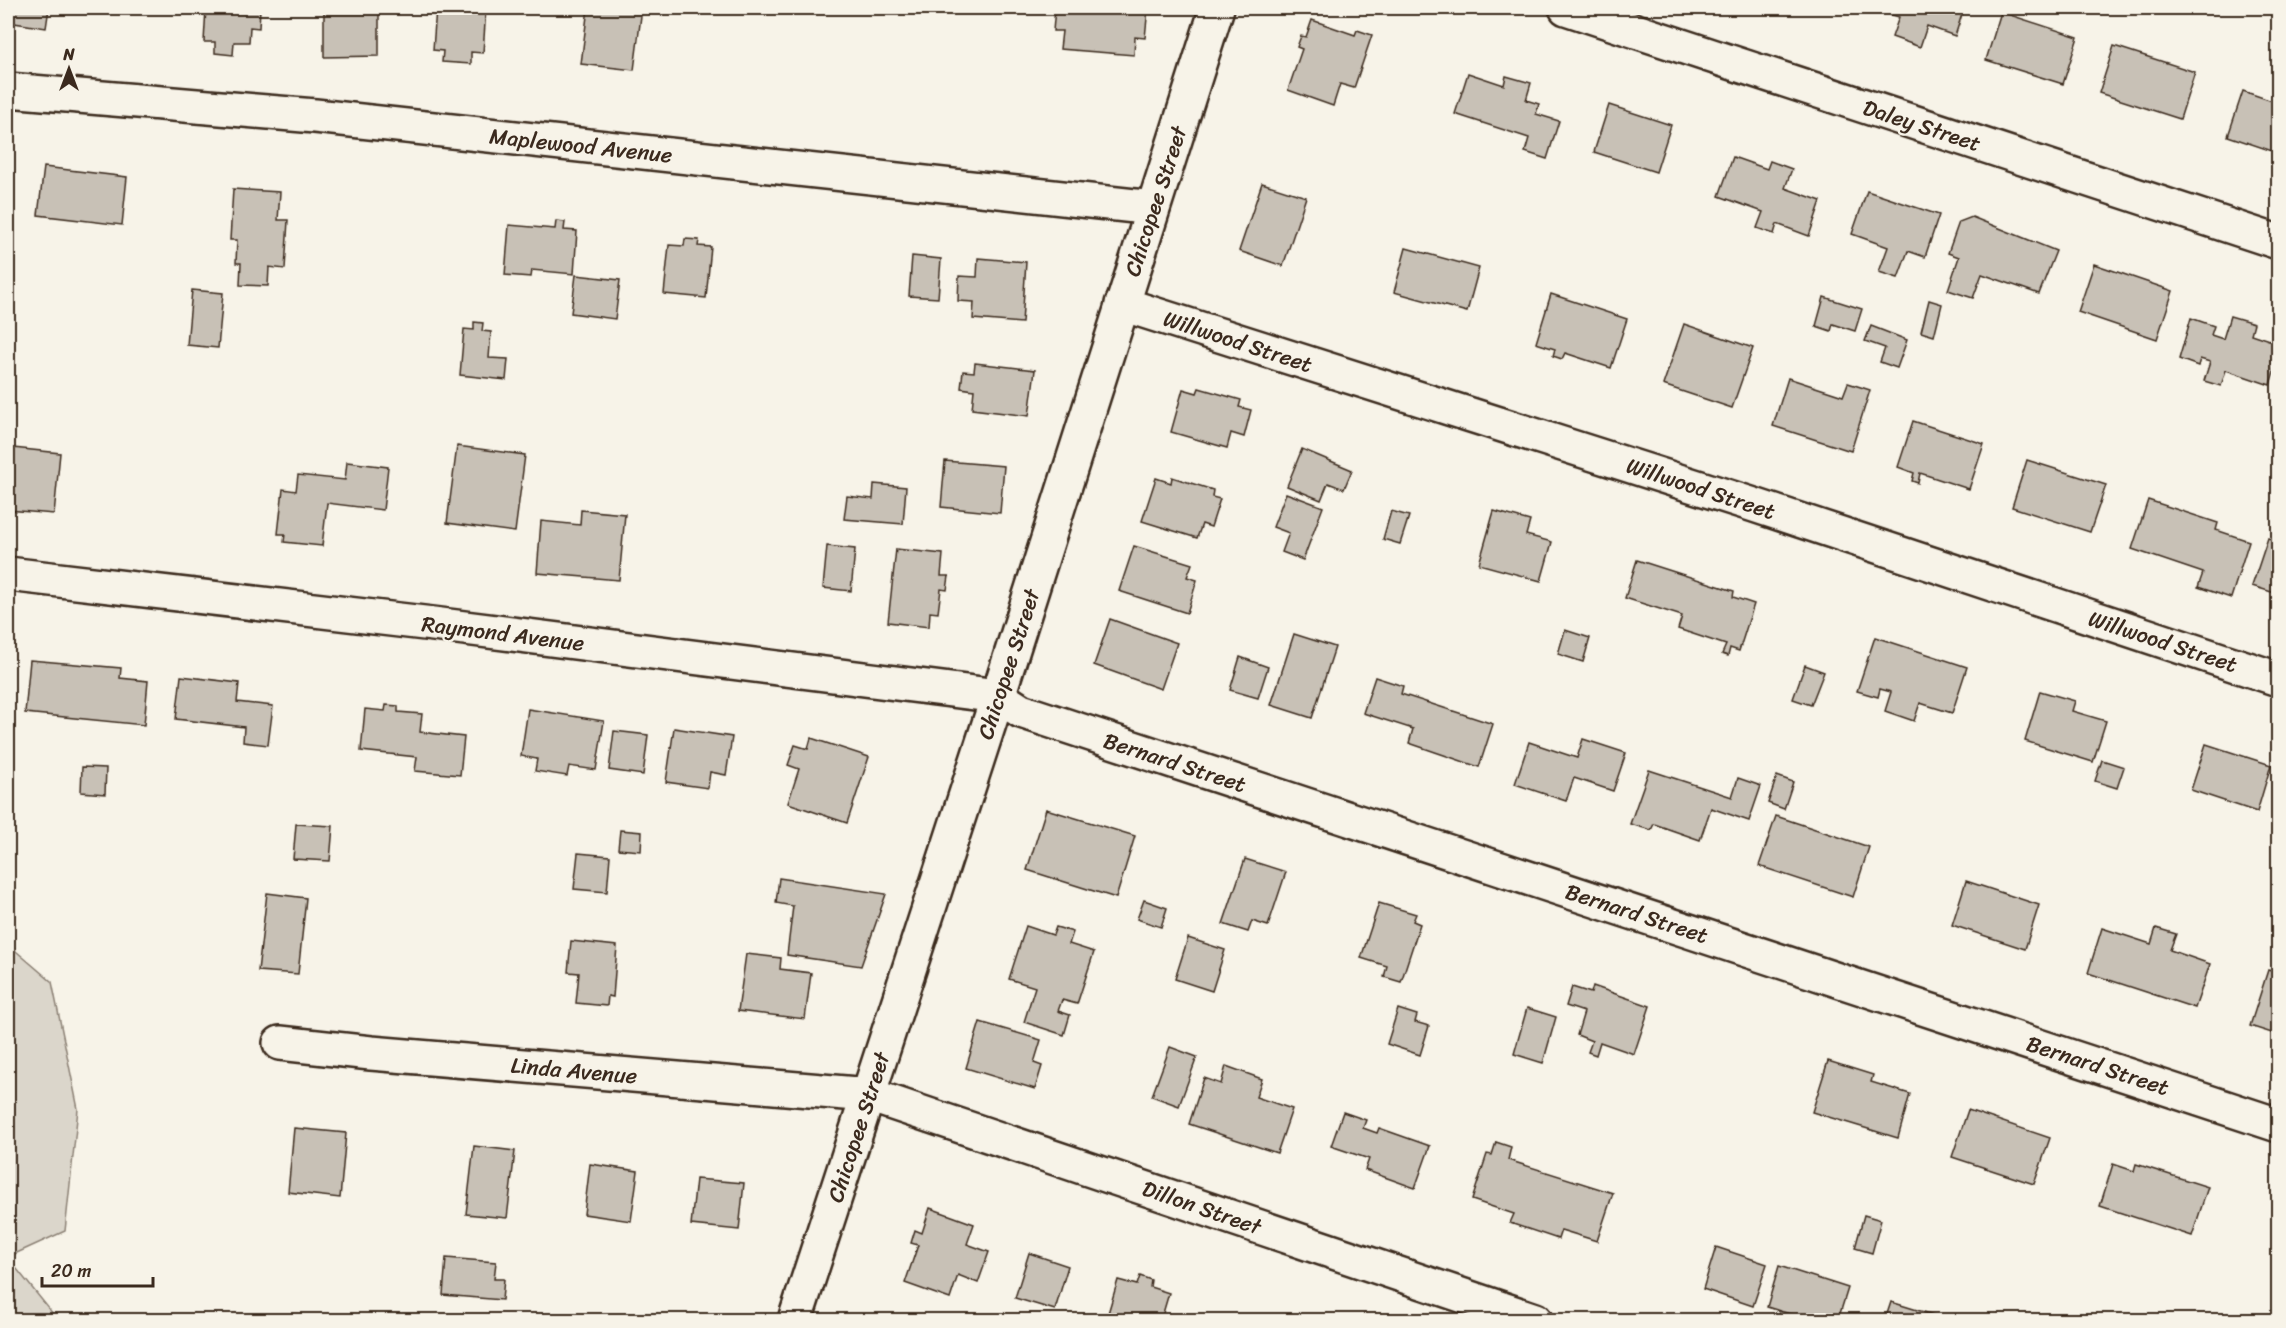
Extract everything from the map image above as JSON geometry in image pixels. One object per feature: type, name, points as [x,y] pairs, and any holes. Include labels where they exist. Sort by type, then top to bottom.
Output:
[{"type":"street","name":"Chicopee Street","points":[[795,1320],[998,696],[1217,8]]},
{"type":"street","name":"Daley Street","points":[[1566,8],[2278,242]]},
{"type":"street","name":"Maplewood Avenue","points":[[8,90],[315,116],[1153,208]]},
{"type":"street","name":"Willwood Street","points":[[1122,304],[1754,505],[2278,679]]},
{"type":"street","name":"Raymond Avenue","points":[[8,574],[433,624],[998,696]]},
{"type":"street","name":"Bernard Street","points":[[998,696],[1020,711],[2278,1125]]},
{"type":"street","name":"Linda Avenue","points":[[280,1043],[395,1055],[869,1095]]},
{"type":"street","name":"Dillon Street","points":[[869,1095],[1535,1320]]},
{"type":"shaded area","points":[[8,900],[10,946],[52,982],[78,1109],[65,1231],[8,1257]]},
{"type":"shaded area","points":[[8,1258],[58,1320],[8,1320]]},
{"type":"building","points":[[8,8],[49,8],[46,28],[8,22]]},
{"type":"building","points":[[206,8],[260,8],[259,28],[250,27],[249,42],[234,42],[233,55],[215,53],[215,42],[204,42]]},
{"type":"building","points":[[436,8],[486,8],[483,53],[471,52],[471,64],[442,62],[443,51],[433,50]]},
{"type":"building","points":[[588,8],[642,8],[634,70],[581,64]]},
{"type":"building","points":[[1055,8],[1148,8],[1145,38],[1135,37],[1134,55],[1060,49],[1062,31],[1053,31]]},
{"type":"building","points":[[1869,8],[1964,8],[1955,36],[1927,26],[1920,47],[1892,37],[1899,17]]},
{"type":"building","points":[[324,10],[379,10],[379,56],[324,57]]},
{"type":"building","points":[[2001,12],[2078,37],[2063,84],[1986,60]]},
{"type":"building","points":[[1312,20],[1355,35],[1357,30],[1372,35],[1354,88],[1340,84],[1333,106],[1288,90],[1302,49],[1297,47],[1301,36],[1306,37]]},
{"type":"building","points":[[2114,46],[2195,72],[2180,119],[2099,93]]},
{"type":"building","points":[[1468,73],[1504,85],[1506,76],[1531,83],[1526,100],[1539,104],[1536,114],[1559,121],[1547,159],[1525,152],[1529,138],[1455,114]]},
{"type":"building","points":[[2243,91],[2278,103],[2278,153],[2228,136]]},
{"type":"building","points":[[1609,105],[1671,125],[1656,172],[1594,152]]},
{"type":"building","points":[[1733,157],[1767,169],[1770,161],[1792,169],[1785,188],[1821,201],[1809,236],[1777,224],[1774,234],[1757,228],[1763,212],[1719,196]]},
{"type":"building","points":[[44,167],[127,177],[122,225],[38,215]]},
{"type":"building","points":[[1262,183],[1306,197],[1283,266],[1239,251]]},
{"type":"building","points":[[233,189],[280,192],[278,220],[288,220],[285,269],[269,267],[268,286],[240,285],[241,263],[236,263],[237,240],[230,240]]},
{"type":"building","points":[[1867,191],[1939,215],[1925,257],[1908,251],[1898,278],[1879,272],[1888,247],[1852,234]]},
{"type":"building","points":[[1972,217],[2056,251],[2039,294],[1982,274],[1973,298],[1948,290],[1959,257],[1948,253],[1959,222]]},
{"type":"building","points":[[556,221],[565,222],[564,230],[577,231],[574,274],[532,270],[531,277],[505,275],[509,225],[555,229]]},
{"type":"building","points":[[685,239],[699,240],[698,246],[711,247],[706,298],[664,294],[669,245],[684,246]]},
{"type":"building","points":[[1406,248],[1479,268],[1467,312],[1394,292]]},
{"type":"building","points":[[912,256],[941,259],[938,298],[909,296]]},
{"type":"building","points":[[978,258],[1026,262],[1022,323],[973,319],[974,302],[958,301],[959,276],[977,277]]},
{"type":"building","points":[[2094,264],[2173,291],[2157,339],[2078,312]]},
{"type":"building","points":[[576,275],[620,280],[615,319],[571,313]]},
{"type":"building","points":[[192,290],[223,293],[218,348],[187,345]]},
{"type":"building","points":[[1551,294],[1627,319],[1611,368],[1565,353],[1562,359],[1553,356],[1555,349],[1536,343]]},
{"type":"building","points":[[1824,297],[1862,309],[1855,331],[1833,324],[1831,331],[1816,326]]},
{"type":"building","points":[[1929,300],[1942,304],[1934,336],[1921,332]]},
{"type":"building","points":[[2230,316],[2254,323],[2251,334],[2278,343],[2278,357],[2270,385],[2226,370],[2221,386],[2204,381],[2210,362],[2200,359],[2198,366],[2179,359],[2191,318],[2214,326],[2211,335],[2223,339]]},
{"type":"building","points":[[474,322],[483,323],[482,331],[491,332],[489,358],[508,359],[506,380],[460,375],[464,329],[474,330]]},
{"type":"building","points":[[1684,324],[1753,348],[1732,408],[1663,385]]},
{"type":"building","points":[[1871,326],[1907,340],[1897,368],[1880,362],[1885,348],[1865,341]]},
{"type":"building","points":[[975,363],[1035,370],[1029,416],[972,409],[974,390],[961,388],[963,371],[974,372]]},
{"type":"building","points":[[1788,378],[1843,396],[1848,383],[1870,390],[1851,451],[1773,426]]},
{"type":"building","points":[[1199,388],[1241,400],[1239,407],[1251,410],[1244,437],[1231,433],[1227,448],[1171,432],[1183,389],[1197,393]]},
{"type":"building","points":[[1913,421],[1984,444],[1969,489],[1920,473],[1918,483],[1912,481],[1914,473],[1898,467]]},
{"type":"building","points":[[457,446],[525,455],[515,532],[447,523]]},
{"type":"building","points":[[13,448],[60,453],[54,514],[8,510]]},
{"type":"building","points":[[1302,449],[1352,470],[1344,489],[1328,483],[1321,500],[1287,486]]},
{"type":"building","points":[[2027,460],[2106,485],[2090,532],[2012,507]]},
{"type":"building","points":[[945,461],[1004,466],[1000,513],[941,507]]},
{"type":"building","points":[[347,462],[388,467],[383,510],[327,503],[322,546],[284,542],[285,534],[278,534],[283,489],[296,491],[298,475],[345,480]]},
{"type":"building","points":[[1172,477],[1213,490],[1212,497],[1220,499],[1211,527],[1202,524],[1197,538],[1142,521],[1156,478],[1171,483]]},
{"type":"building","points":[[874,484],[906,487],[903,524],[844,519],[847,496],[873,499]]},
{"type":"building","points":[[1286,493],[1323,507],[1303,560],[1282,552],[1289,533],[1273,527]]},
{"type":"building","points":[[2148,500],[2218,523],[2216,530],[2249,541],[2231,598],[2198,587],[2203,573],[2132,549]]},
{"type":"building","points":[[581,510],[625,514],[619,580],[537,573],[541,521],[580,525]]},
{"type":"building","points":[[1391,511],[1409,516],[1400,544],[1383,539]]},
{"type":"building","points":[[1494,511],[1530,521],[1526,535],[1552,542],[1541,581],[1479,564]]},
{"type":"building","points":[[2268,538],[2278,541],[2278,594],[2252,586]]},
{"type":"building","points":[[827,546],[855,549],[851,591],[823,588]]},
{"type":"building","points":[[1134,546],[1192,564],[1187,577],[1197,580],[1187,613],[1119,591]]},
{"type":"building","points":[[896,549],[943,554],[941,576],[949,576],[947,590],[941,589],[938,613],[930,612],[929,627],[888,622]]},
{"type":"building","points":[[1637,560],[1734,591],[1733,597],[1754,604],[1739,651],[1730,648],[1728,656],[1722,654],[1726,645],[1678,629],[1682,616],[1625,598]]},
{"type":"building","points":[[1110,619],[1177,643],[1161,689],[1094,665]]},
{"type":"building","points":[[1565,630],[1590,638],[1583,662],[1558,654]]},
{"type":"building","points":[[1294,634],[1335,647],[1312,718],[1271,705]]},
{"type":"building","points":[[1875,637],[1967,667],[1952,713],[1920,703],[1914,721],[1885,711],[1891,692],[1880,689],[1878,697],[1857,691]]},
{"type":"building","points":[[1240,657],[1268,667],[1258,698],[1230,690]]},
{"type":"building","points":[[30,660],[121,668],[120,678],[148,681],[144,725],[25,713]]},
{"type":"building","points":[[1805,665],[1824,672],[1811,705],[1793,699]]},
{"type":"building","points":[[181,676],[239,683],[237,702],[273,706],[268,745],[243,742],[244,727],[176,719]]},
{"type":"building","points":[[1375,677],[1403,686],[1401,694],[1493,724],[1479,767],[1409,743],[1413,729],[1363,713]]},
{"type":"building","points":[[2040,691],[2075,701],[2072,711],[2106,721],[2093,762],[2025,741]]},
{"type":"building","points":[[386,705],[398,706],[398,712],[422,714],[420,732],[464,737],[460,775],[415,771],[417,757],[361,751],[365,709],[385,711]]},
{"type":"building","points":[[528,709],[604,721],[596,770],[569,766],[567,776],[535,771],[537,759],[521,756]]},
{"type":"building","points":[[674,728],[732,737],[726,775],[710,772],[708,788],[666,782]]},
{"type":"building","points":[[614,731],[648,735],[643,775],[609,770]]},
{"type":"building","points":[[811,738],[869,757],[847,823],[788,803],[799,769],[788,765],[795,745],[808,749]]},
{"type":"building","points":[[1583,739],[1626,753],[1613,791],[1574,778],[1566,801],[1515,784],[1529,742],[1577,758]]},
{"type":"building","points":[[2206,744],[2271,765],[2257,812],[2191,790]]},
{"type":"building","points":[[2102,760],[2124,767],[2117,788],[2095,781]]},
{"type":"building","points":[[82,767],[106,768],[105,794],[81,792]]},
{"type":"building","points":[[1649,770],[1732,797],[1738,778],[1761,786],[1749,821],[1711,808],[1700,840],[1654,824],[1651,830],[1630,824]]},
{"type":"building","points":[[1777,776],[1793,782],[1784,809],[1768,803]]},
{"type":"building","points":[[1046,809],[1135,836],[1116,898],[1027,870]]},
{"type":"building","points":[[1776,816],[1869,847],[1853,897],[1759,866]]},
{"type":"building","points":[[296,824],[333,826],[330,861],[293,859]]},
{"type":"building","points":[[620,830],[642,832],[641,851],[618,849]]},
{"type":"building","points":[[578,853],[610,856],[607,892],[574,889]]},
{"type":"building","points":[[1245,859],[1286,872],[1268,926],[1252,921],[1248,932],[1223,924]]},
{"type":"building","points":[[779,878],[886,894],[861,966],[787,955],[793,906],[776,903]]},
{"type":"building","points":[[1966,881],[2039,905],[2025,949],[1952,925]]},
{"type":"building","points":[[267,893],[306,898],[298,974],[258,971]]},
{"type":"building","points":[[1144,900],[1167,908],[1161,927],[1137,919]]},
{"type":"building","points":[[1379,903],[1416,914],[1413,921],[1420,924],[1401,982],[1384,977],[1387,966],[1361,958]]},
{"type":"building","points":[[1026,926],[1053,935],[1056,927],[1073,932],[1069,944],[1094,952],[1077,1004],[1062,1000],[1058,1011],[1070,1015],[1064,1035],[1024,1022],[1035,987],[1009,979]]},
{"type":"building","points":[[2102,928],[2151,944],[2156,928],[2176,934],[2170,950],[2210,964],[2195,1008],[2088,973]]},
{"type":"building","points":[[1188,938],[1225,950],[1212,991],[1175,979]]},
{"type":"building","points":[[571,941],[617,946],[613,997],[608,996],[607,1006],[576,1003],[579,973],[568,972]]},
{"type":"building","points":[[746,954],[781,958],[780,969],[811,973],[805,1019],[738,1011]]},
{"type":"building","points":[[2268,970],[2278,973],[2278,1035],[2250,1026]]},
{"type":"building","points":[[1593,986],[1650,1006],[1634,1054],[1600,1042],[1596,1055],[1588,1052],[1592,1041],[1577,1035],[1584,1012],[1566,1006],[1572,987],[1591,993]]},
{"type":"building","points":[[1527,1008],[1556,1017],[1543,1063],[1514,1054]]},
{"type":"building","points":[[1398,1009],[1417,1015],[1415,1022],[1429,1026],[1420,1055],[1387,1044]]},
{"type":"building","points":[[980,1022],[1041,1040],[1034,1063],[1042,1066],[1035,1089],[966,1068]]},
{"type":"building","points":[[1170,1047],[1197,1057],[1179,1106],[1152,1096]]},
{"type":"building","points":[[1828,1061],[1873,1075],[1871,1082],[1910,1094],[1898,1138],[1812,1112]]},
{"type":"building","points":[[1226,1066],[1262,1079],[1256,1097],[1292,1109],[1277,1153],[1189,1124],[1204,1078],[1221,1084]]},
{"type":"building","points":[[1968,1110],[2050,1138],[2034,1184],[1952,1157]]},
{"type":"building","points":[[1343,1112],[1366,1120],[1363,1128],[1377,1133],[1379,1128],[1430,1146],[1415,1188],[1365,1170],[1369,1159],[1331,1146]]},
{"type":"building","points":[[294,1128],[346,1133],[340,1198],[288,1192]]},
{"type":"building","points":[[1496,1142],[1511,1147],[1508,1160],[1613,1193],[1597,1241],[1561,1230],[1558,1239],[1510,1223],[1514,1214],[1472,1200],[1487,1154],[1492,1155]]},
{"type":"building","points":[[474,1146],[515,1151],[507,1218],[466,1214]]},
{"type":"building","points":[[590,1164],[638,1171],[631,1221],[584,1214]]},
{"type":"building","points":[[2113,1164],[2134,1171],[2136,1164],[2208,1187],[2192,1236],[2100,1206]]},
{"type":"building","points":[[696,1179],[744,1183],[739,1230],[691,1225]]},
{"type":"building","points":[[930,1208],[974,1224],[967,1244],[989,1252],[978,1283],[958,1275],[950,1299],[905,1283],[918,1245],[911,1243],[915,1230],[922,1233]]},
{"type":"building","points":[[1864,1215],[1881,1220],[1872,1253],[1855,1248]]},
{"type":"building","points":[[1716,1247],[1767,1264],[1753,1306],[1703,1289]]},
{"type":"building","points":[[1029,1253],[1068,1266],[1055,1310],[1015,1298]]},
{"type":"building","points":[[446,1258],[496,1262],[494,1279],[504,1279],[502,1300],[443,1295]]},
{"type":"building","points":[[1779,1266],[1848,1288],[1838,1320],[1810,1320],[1767,1307]]},
{"type":"building","points":[[1140,1276],[1151,1280],[1150,1287],[1169,1293],[1161,1320],[1106,1320],[1118,1280],[1137,1285]]},
{"type":"building","points":[[1891,1302],[1950,1320],[1885,1320]]}]
